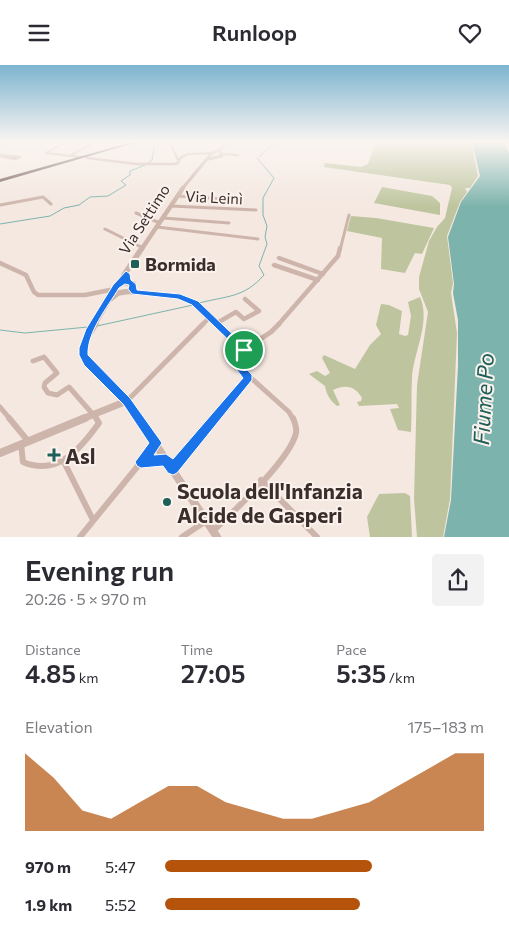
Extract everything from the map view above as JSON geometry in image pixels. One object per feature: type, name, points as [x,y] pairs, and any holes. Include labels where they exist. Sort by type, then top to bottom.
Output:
[{"type":"highway","points":[[0,181],[62,163]]},
{"type":"street","points":[[136,163],[150,163]]},
{"type":"street","points":[[151,163],[178,163]]},
{"type":"street","name":"Via Settimo","points":[[119,287],[177,196],[188,181],[207,163]]},
{"type":"street","points":[[177,196],[222,199]]},
{"type":"street","points":[[0,205],[43,197],[51,204]]},
{"type":"street","name":"Via Leinì","points":[[171,206],[256,210]]},
{"type":"street","points":[[136,213],[160,223],[258,239]]},
{"type":"street","points":[[119,287],[89,331],[83,348],[83,355],[87,362],[127,401],[215,534],[289,449],[296,429],[295,421],[289,412],[238,366],[239,358],[244,350],[271,332],[292,311],[338,255],[349,215]]},
{"type":"street","points":[[160,223],[228,223]]},
{"type":"street","points":[[105,229],[143,248]]},
{"type":"street","points":[[279,258],[323,274]]},
{"type":"street","points":[[0,263],[26,275],[34,292],[38,295],[85,295],[132,284],[130,291]]},
{"type":"street","points":[[274,265],[318,280]]},
{"type":"street","points":[[119,287],[140,293],[180,296],[195,303],[244,350]]},
{"type":"street","points":[[217,323],[236,312],[244,319],[259,311],[245,299]]},
{"type":"street","points":[[0,453],[127,401],[210,317]]},
{"type":"street","points":[[0,407],[24,443],[23,462],[34,467],[64,462],[74,455],[99,423],[94,414],[68,387],[57,395],[48,393],[44,387],[45,383],[57,373],[44,357],[33,361]]},
{"type":"street","points":[[173,469],[249,377]]},
{"type":"street","points":[[80,537],[156,443]]},
{"type":"street","points":[[141,462],[166,459]]},
{"type":"street","points":[[64,462],[93,520]]},
{"type":"street","points":[[262,480],[317,537]]},
{"type":"street","points":[[182,537],[206,521]]},
{"type":"green space","points":[[325,163],[361,167],[368,164],[475,163],[478,176],[470,188],[465,188],[467,192],[460,202],[447,236],[453,283],[451,293],[457,333],[450,499],[443,537],[417,537],[414,499],[417,385],[428,312],[419,289],[419,277],[429,241],[445,218],[452,188],[450,185],[324,167]]},
{"type":"green space","points":[[382,187],[432,196],[440,203],[440,215],[374,203]]},
{"type":"green space","points":[[351,216],[376,218],[434,228],[422,254],[415,253],[405,273],[381,269],[382,238],[347,231]]},
{"type":"green space","points":[[420,297],[424,316],[413,367],[411,432],[398,430],[390,409],[399,408],[397,404],[359,406],[357,402],[361,401],[362,398],[350,387],[333,390],[340,405],[337,406],[329,397],[325,386],[309,374],[317,371],[325,376],[330,373],[322,358],[324,355],[355,369],[370,345],[381,334],[376,325],[381,304],[389,305],[402,311],[399,334],[408,335],[411,316],[408,302]]},
{"type":"green space","points":[[405,493],[410,496],[412,537],[370,537],[367,517],[379,494]]},
{"type":"water","name":"Fiume Po","points":[[477,163],[509,163],[509,537],[444,537],[451,500],[458,366],[458,320],[453,293],[454,284],[448,237],[461,202],[480,176]]},
{"type":"waterway","points":[[199,303],[242,292],[257,283],[264,275],[259,266],[267,244],[265,237],[267,226],[263,215],[263,198],[274,178],[261,163]]},
{"type":"waterway","points":[[0,224],[50,216],[64,208],[79,205],[90,197],[108,196],[126,185],[121,181],[130,175],[130,171],[145,165]]},
{"type":"waterway","points":[[97,326],[193,305]]},
{"type":"waterway","points":[[0,330],[25,333],[88,327]]},
{"type":"place","name":"Bormida","points":[[135,264]]},
{"type":"place","name":"Asl","points":[[54,455]]},
{"type":"place","name":"Scuola dell'Infanzia Alcide de Gasperi","points":[[167,502]]},
{"type":"route","points":[[126,274],[127,282],[133,285],[132,289],[135,292],[180,296],[195,303],[244,350],[239,358],[238,366],[249,377],[173,469],[166,459],[141,462],[156,443],[127,401],[87,362],[83,355],[85,340],[89,331],[116,287],[122,283],[122,278],[126,274]]}]
